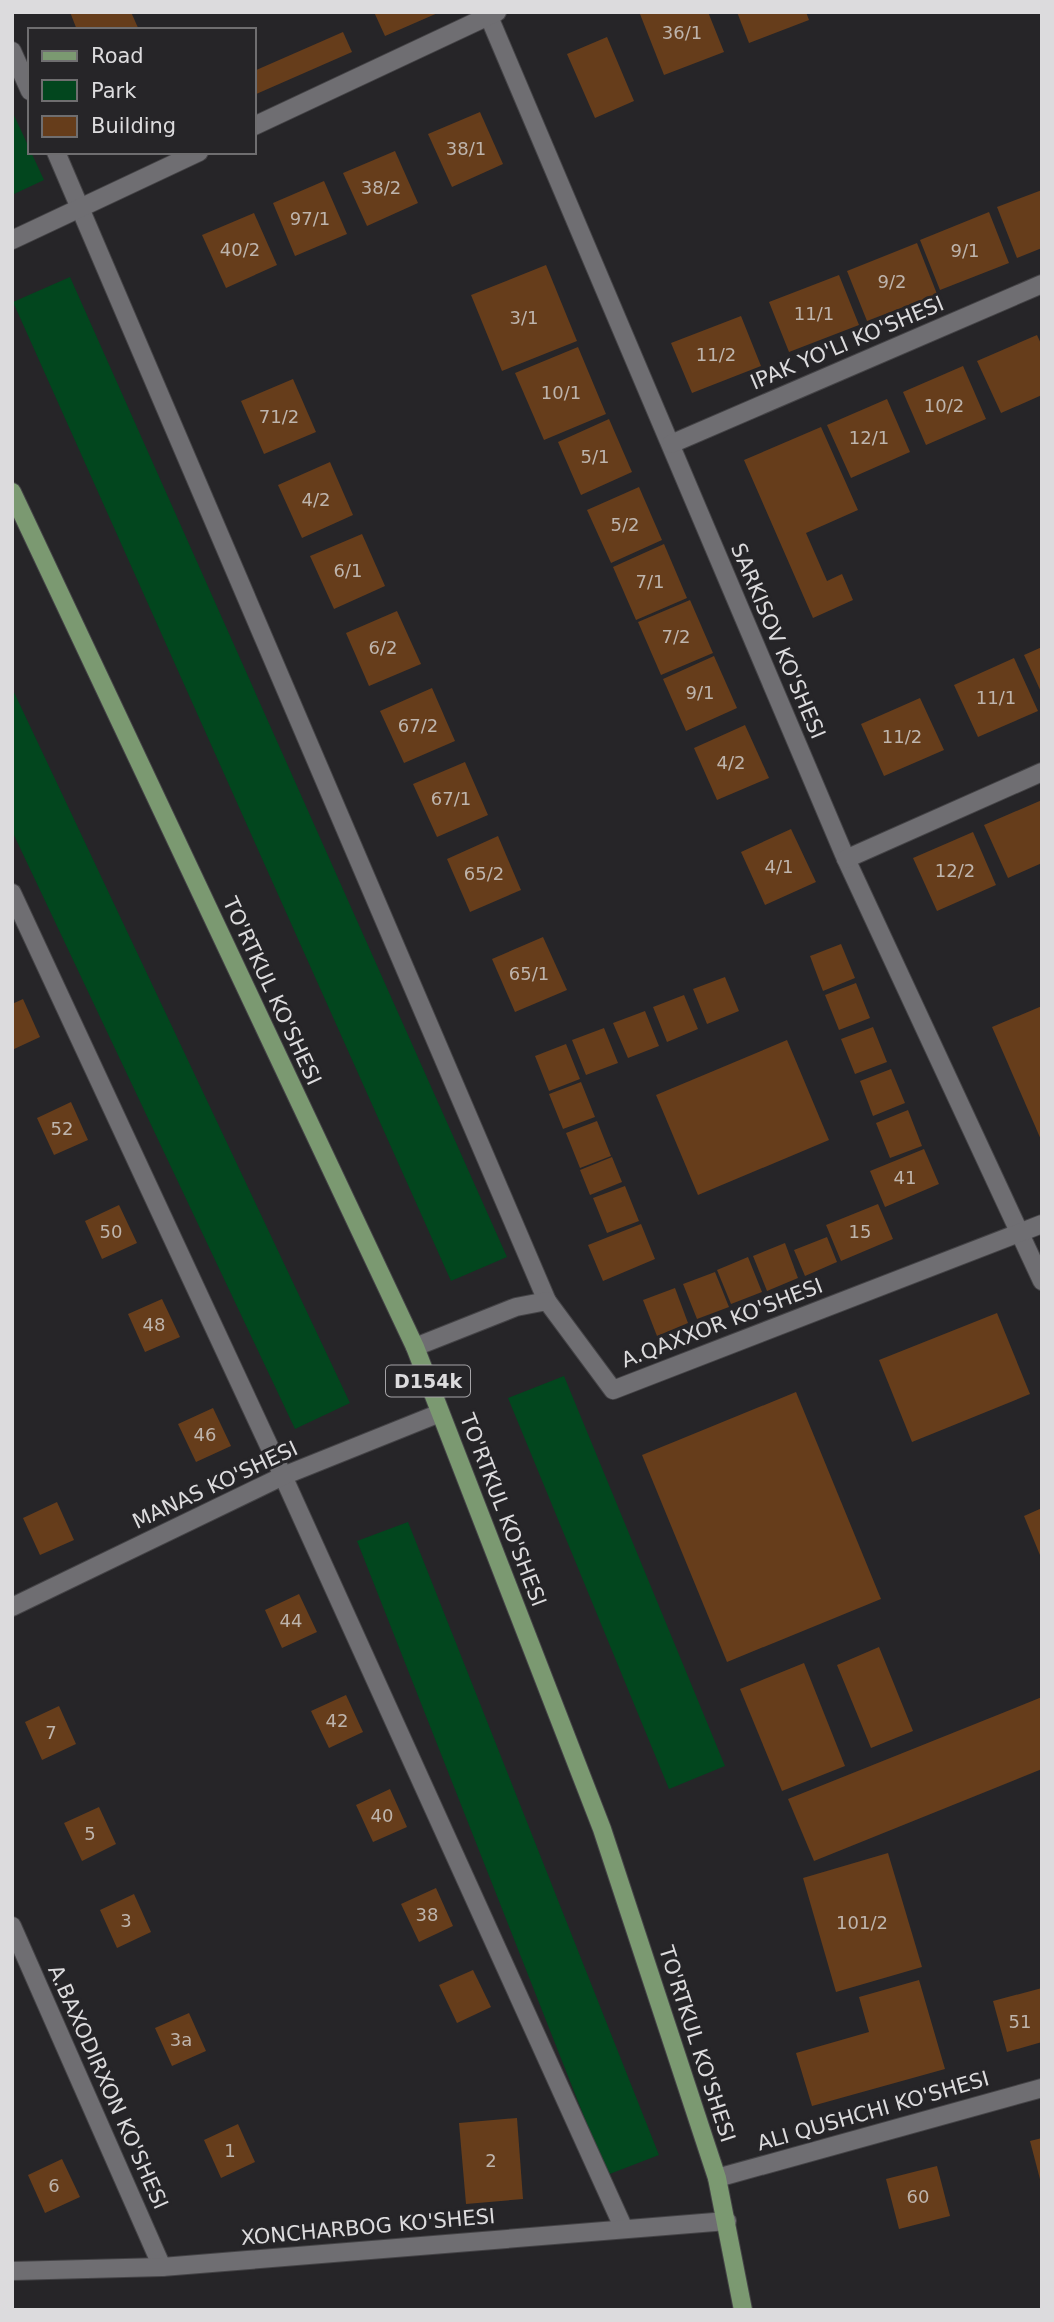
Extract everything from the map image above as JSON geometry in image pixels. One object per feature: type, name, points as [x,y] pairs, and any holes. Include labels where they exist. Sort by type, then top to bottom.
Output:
[{"type":"main road","name":"TO'RTKUL KO'SHESI","points":[[12,492],[415,1347],[602,1829],[717,2178],[743,2310]]},
{"type":"street","points":[[256,125],[490,13]]},
{"type":"street","name":"SARKISOV KO'SHESI","points":[[490,13],[846,859],[1042,1281]]},
{"type":"street","points":[[12,51],[28,87]]},
{"type":"street","points":[[57,154],[547,1301],[516,1307],[415,1347]]},
{"type":"street","points":[[12,240],[195,154]]},
{"type":"street","name":"IPAK YO'LI KO'SHESI","points":[[671,444],[1042,284]]},
{"type":"street","points":[[846,859],[1042,772]]},
{"type":"street","points":[[12,893],[283,1476],[624,2229]]},
{"type":"street","name":"A.QAXXOR KO'SHESI","points":[[547,1301],[614,1390],[1042,1224]]},
{"type":"street","name":"MANAS KO'SHESI","points":[[12,1606],[283,1476],[440,1413]]},
{"type":"street","name":"A.BAXODIRXON KO'SHESI","points":[[12,1926],[162,2267]]},
{"type":"street","name":"ALI QUSHCHI KO'SHESI","points":[[717,2178],[1042,2088]]},
{"type":"street","name":"XONCHARBOG KO'SHESI","points":[[12,2271],[162,2267],[727,2221]]},
{"type":"green space","points":[[12,111],[28,146],[28,154],[32,154],[44,180],[12,195]]},
{"type":"green space","points":[[70,277],[507,1257],[451,1281],[13,302]]},
{"type":"green space","points":[[12,688],[350,1403],[295,1429],[12,831]]},
{"type":"green space","points":[[564,1376],[725,1766],[669,1789],[508,1398]]},
{"type":"green space","points":[[408,1522],[659,2155],[607,2175],[357,1541]]},
{"type":"building","points":[[70,12],[131,12],[138,28],[76,28]]},
{"type":"building","points":[[374,12],[440,12],[385,36]]},
{"type":"building","points":[[708,12],[724,52],[664,75],[640,14]]},
{"type":"building","points":[[737,12],[806,12],[809,20],[749,43]]},
{"type":"building","points":[[343,32],[352,52],[256,94],[256,70]]},
{"type":"building","points":[[607,37],[634,101],[595,118],[567,54]]},
{"type":"building","points":[[480,112],[503,164],[452,187],[428,134]]},
{"type":"building","points":[[395,151],[418,203],[367,226],[343,173]]},
{"type":"building","points":[[324,181],[347,234],[295,256],[273,203]]},
{"type":"building","points":[[1042,190],[1042,248],[1017,258],[997,207]]},
{"type":"building","points":[[989,212],[1009,263],[940,290],[920,240]]},
{"type":"building","points":[[254,213],[277,265],[226,288],[202,235]]},
{"type":"building","points":[[917,243],[937,294],[867,321],[847,271]]},
{"type":"building","points":[[546,265],[577,341],[502,371],[471,295]]},
{"type":"building","points":[[839,275],[859,325],[789,352],[769,302]]},
{"type":"building","points":[[741,316],[761,366],[692,393],[671,343]]},
{"type":"building","points":[[1037,335],[1042,346],[1042,395],[1001,413],[977,361]]},
{"type":"building","points":[[578,347],[606,414],[544,440],[515,373]]},
{"type":"building","points":[[963,366],[986,419],[926,445],[903,392]]},
{"type":"building","points":[[293,379],[316,432],[264,454],[241,401]]},
{"type":"building","points":[[887,399],[910,452],[851,478],[827,425]]},
{"type":"building","points":[[609,419],[632,472],[581,495],[558,442]]},
{"type":"building","points":[[821,427],[858,510],[806,533],[827,581],[842,574],[853,600],[813,618],[744,460]]},
{"type":"building","points":[[330,462],[353,515],[302,538],[278,485]]},
{"type":"building","points":[[639,487],[662,540],[611,563],[587,510]]},
{"type":"building","points":[[362,534],[385,586],[334,609],[310,556]]},
{"type":"building","points":[[664,544],[687,598],[636,620],[613,567]]},
{"type":"building","points":[[690,600],[713,653],[661,675],[638,622]]},
{"type":"building","points":[[397,611],[421,664],[369,686],[346,633]]},
{"type":"building","points":[[1042,647],[1042,694],[1024,655]]},
{"type":"building","points":[[714,656],[737,708],[686,731],[663,679]]},
{"type":"building","points":[[1014,658],[1038,711],[978,737],[954,685]]},
{"type":"building","points":[[432,688],[455,741],[404,763],[380,711]]},
{"type":"building","points":[[920,698],[944,750],[884,776],[861,724]]},
{"type":"building","points":[[745,725],[769,778],[717,800],[694,748]]},
{"type":"building","points":[[465,762],[488,815],[437,837],[413,784]]},
{"type":"building","points":[[1042,800],[1042,863],[1008,878],[984,825]]},
{"type":"building","points":[[791,829],[816,882],[765,905],[741,852]]},
{"type":"building","points":[[973,832],[996,885],[937,911],[913,858]]},
{"type":"building","points":[[498,836],[521,890],[470,912],[447,859]]},
{"type":"building","points":[[543,937],[567,990],[515,1012],[492,959]]},
{"type":"building","points":[[841,944],[855,978],[823,991],[810,956]]},
{"type":"building","points":[[725,977],[739,1011],[707,1024],[693,989]]},
{"type":"building","points":[[856,983],[870,1018],[839,1030],[825,995]]},
{"type":"building","points":[[684,995],[698,1029],[667,1042],[653,1007]]},
{"type":"building","points":[[23,999],[40,1037],[12,1050],[12,1004]]},
{"type":"building","points":[[1042,1006],[1042,1142],[992,1027]]},
{"type":"building","points":[[645,1011],[659,1046],[628,1058],[613,1023]]},
{"type":"building","points":[[873,1027],[887,1062],[855,1074],[841,1039]]},
{"type":"building","points":[[604,1028],[618,1063],[586,1075],[572,1040]]},
{"type":"building","points":[[787,1040],[829,1140],[698,1195],[656,1095]]},
{"type":"building","points":[[566,1044],[580,1079],[549,1091],[535,1056]]},
{"type":"building","points":[[891,1069],[905,1103],[873,1116],[860,1081]]},
{"type":"building","points":[[581,1082],[595,1117],[563,1129],[549,1094]]},
{"type":"building","points":[[71,1102],[88,1140],[54,1155],[37,1118]]},
{"type":"building","points":[[908,1110],[922,1146],[890,1158],[876,1123]]},
{"type":"building","points":[[597,1121],[611,1156],[580,1168],[566,1133]]},
{"type":"building","points":[[924,1149],[939,1184],[885,1207],[870,1171]]},
{"type":"building","points":[[612,1157],[622,1182],[590,1195],[580,1170]]},
{"type":"building","points":[[625,1186],[639,1221],[607,1233],[593,1198]]},
{"type":"building","points":[[878,1204],[893,1239],[841,1261],[826,1225]]},
{"type":"building","points":[[119,1205],[137,1243],[102,1259],[85,1221]]},
{"type":"building","points":[[641,1224],[655,1259],[603,1281],[588,1245]]},
{"type":"building","points":[[827,1237],[837,1262],[805,1276],[794,1250]]},
{"type":"building","points":[[785,1243],[798,1278],[767,1291],[753,1256]]},
{"type":"building","points":[[748,1257],[762,1292],[731,1304],[717,1270]]},
{"type":"building","points":[[715,1272],[729,1307],[697,1319],[683,1284]]},
{"type":"building","points":[[675,1288],[688,1323],[657,1336],[643,1300]]},
{"type":"building","points":[[162,1299],[180,1337],[145,1352],[128,1314]]},
{"type":"building","points":[[997,1313],[1030,1394],[912,1442],[879,1360]]},
{"type":"building","points":[[796,1392],[881,1599],[727,1662],[642,1455]]},
{"type":"building","points":[[213,1408],[231,1446],[196,1462],[178,1424]]},
{"type":"building","points":[[57,1502],[74,1540],[40,1555],[23,1518]]},
{"type":"building","points":[[1042,1508],[1042,1560],[1024,1516]]},
{"type":"building","points":[[299,1594],[317,1632],[282,1648],[265,1610]]},
{"type":"building","points":[[879,1647],[913,1731],[871,1748],[837,1665]]},
{"type":"building","points":[[804,1663],[845,1766],[782,1791],[740,1689]]},
{"type":"building","points":[[346,1695],[363,1732],[329,1748],[311,1711]]},
{"type":"building","points":[[1042,1697],[1042,1769],[814,1861],[788,1799]]},
{"type":"building","points":[[59,1706],[76,1744],[42,1760],[25,1722]]},
{"type":"building","points":[[390,1789],[407,1827],[373,1842],[356,1805]]},
{"type":"building","points":[[99,1807],[116,1844],[82,1861],[64,1823]]},
{"type":"building","points":[[888,1853],[922,1967],[836,1992],[803,1878]]},
{"type":"building","points":[[436,1888],[453,1926],[419,1942],[401,1904]]},
{"type":"building","points":[[134,1894],[151,1932],[117,1948],[100,1910]]},
{"type":"building","points":[[473,1970],[491,2007],[457,2023],[439,1985]]},
{"type":"building","points":[[919,1980],[945,2069],[812,2106],[796,2053],[869,2032],[859,1997]]},
{"type":"building","points":[[1042,1988],[1042,2042],[1007,2052],[993,2001]]},
{"type":"building","points":[[189,2013],[206,2051],[172,2066],[155,2028]]},
{"type":"building","points":[[517,2118],[523,2199],[466,2204],[459,2123]]},
{"type":"building","points":[[238,2124],[255,2162],[221,2178],[204,2140]]},
{"type":"building","points":[[1042,2138],[1042,2183],[1041,2183],[1030,2141]]},
{"type":"building","points":[[62,2159],[80,2197],[45,2213],[28,2175]]},
{"type":"building","points":[[937,2166],[950,2216],[899,2229],[886,2179]]}]
